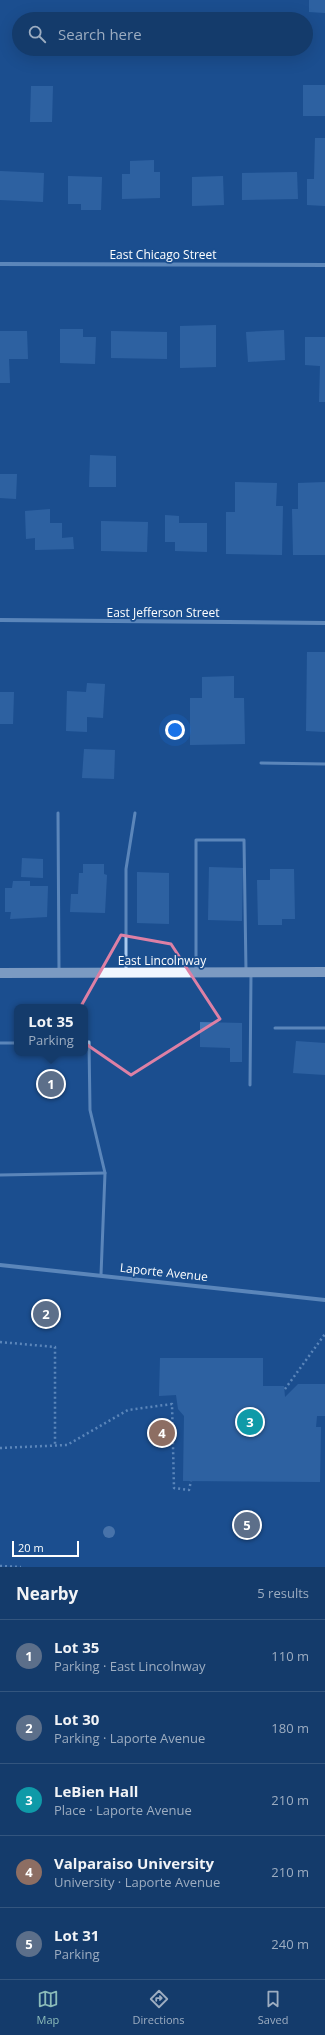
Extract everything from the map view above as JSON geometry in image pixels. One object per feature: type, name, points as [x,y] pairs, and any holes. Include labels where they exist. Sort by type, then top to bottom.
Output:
[{"type":"main road","name":"East Lincolnway","points":[[0,973],[325,972]]},
{"type":"street","name":"East Chicago Street","points":[[0,264],[325,265]]},
{"type":"street","name":"East Jefferson Street","points":[[0,620],[325,623]]},
{"type":"street","name":"Laporte Avenue","points":[[0,1265],[325,1300]]},
{"type":"lane","points":[[261,763],[325,764]]},
{"type":"lane","points":[[58,813],[59,973]]},
{"type":"lane","points":[[126,973],[126,870],[136,813]]},
{"type":"lane","points":[[196,973],[196,840],[244,840],[249,973],[250,1085]]},
{"type":"lane","points":[[274,1028],[325,1028]]},
{"type":"lane","points":[[88,1042],[90,1110],[105,1173],[102,1275]]},
{"type":"lane","points":[[0,1043],[14,1043]]},
{"type":"lane","points":[[0,1175],[105,1173]]},
{"type":"path","points":[[285,1389],[325,1334]]},
{"type":"path","points":[[0,1342],[55,1347],[55,1445]]},
{"type":"path","points":[[0,1448],[68,1445],[128,1410],[172,1404],[174,1488],[189,1490],[191,1481]]},
{"type":"path","points":[[0,1566],[21,1567]]},
{"type":"highlighted area","points":[[121,935],[171,944],[220,1019],[131,1075],[67,1031]]},
{"type":"building","points":[[309,0],[325,0],[325,13],[309,12]]},
{"type":"building","points":[[303,85],[325,85],[325,116],[303,116]]},
{"type":"building","points":[[31,86],[53,86],[52,122],[30,122]]},
{"type":"building","points":[[315,138],[325,138],[325,206],[307,205],[307,179],[314,179]]},
{"type":"building","points":[[154,160],[154,172],[160,172],[160,198],[122,199],[122,174],[130,174],[130,161]]},
{"type":"building","points":[[0,171],[44,173],[43,202],[0,200]]},
{"type":"building","points":[[297,172],[298,199],[242,200],[242,173]]},
{"type":"building","points":[[68,176],[102,177],[101,210],[81,210],[81,204],[68,204]]},
{"type":"building","points":[[223,176],[224,205],[192,206],[192,177]]},
{"type":"building","points":[[216,325],[216,367],[180,368],[180,326]]},
{"type":"building","points":[[60,329],[83,329],[83,337],[96,337],[95,364],[60,363]]},
{"type":"building","points":[[284,330],[285,360],[248,362],[246,332]]},
{"type":"building","points":[[0,331],[27,331],[28,359],[9,359],[10,383],[0,383]]},
{"type":"building","points":[[111,331],[167,332],[167,359],[111,358]]},
{"type":"building","points":[[305,337],[325,337],[325,402],[319,402],[320,366],[305,365]]},
{"type":"building","points":[[90,455],[116,456],[116,487],[89,487]]},
{"type":"building","points":[[0,474],[17,474],[16,499],[0,498]]},
{"type":"building","points":[[235,482],[277,483],[276,506],[283,506],[282,555],[226,554],[226,512],[235,512]]},
{"type":"building","points":[[325,482],[325,555],[293,555],[292,509],[298,509],[298,483]]},
{"type":"building","points":[[50,509],[50,523],[62,523],[62,538],[73,537],[74,549],[35,550],[35,538],[26,539],[25,511]]},
{"type":"building","points":[[165,515],[179,516],[179,523],[207,523],[207,552],[175,551],[175,542],[165,542]]},
{"type":"building","points":[[101,521],[148,522],[147,552],[101,551]]},
{"type":"building","points":[[307,652],[325,652],[325,732],[306,731]]},
{"type":"building","points":[[234,676],[234,698],[244,698],[245,744],[190,745],[190,698],[202,698],[202,677]]},
{"type":"building","points":[[87,683],[105,684],[103,718],[87,717],[87,732],[66,731],[67,691],[86,692]]},
{"type":"building","points":[[0,692],[14,692],[13,724],[0,724]]},
{"type":"building","points":[[84,749],[115,750],[114,779],[82,778]]},
{"type":"building","points":[[22,858],[43,859],[43,878],[21,877]]},
{"type":"building","points":[[83,864],[104,864],[104,874],[107,875],[105,913],[70,912],[71,894],[78,894],[79,873],[83,873]]},
{"type":"building","points":[[209,867],[243,868],[242,921],[208,920]]},
{"type":"building","points":[[270,869],[294,869],[295,919],[282,919],[282,925],[258,925],[257,880],[270,880]]},
{"type":"building","points":[[137,872],[169,873],[169,924],[137,923]]},
{"type":"building","points":[[13,881],[30,881],[30,886],[48,886],[47,917],[10,919],[11,912],[5,912],[5,888],[12,888]]},
{"type":"building","points":[[200,1022],[242,1023],[242,1062],[230,1062],[230,1048],[200,1047]]},
{"type":"building","points":[[296,1041],[325,1043],[325,1075],[293,1073]]},
{"type":"building","points":[[160,1358],[263,1358],[263,1386],[284,1386],[285,1397],[298,1384],[325,1384],[325,1416],[317,1416],[316,1427],[321,1427],[320,1482],[183,1481],[184,1416],[178,1409],[176,1395],[159,1396]]},
{"type":"place","name":"Lot 35","points":[[51,1084]]},
{"type":"place","name":"Lot 30","points":[[46,1314]]},
{"type":"place","name":"LeBien Hall","points":[[250,1422]]},
{"type":"place","name":"Valparaiso University","points":[[162,1433]]},
{"type":"place","name":"Lot 31","points":[[247,1525]]}]
